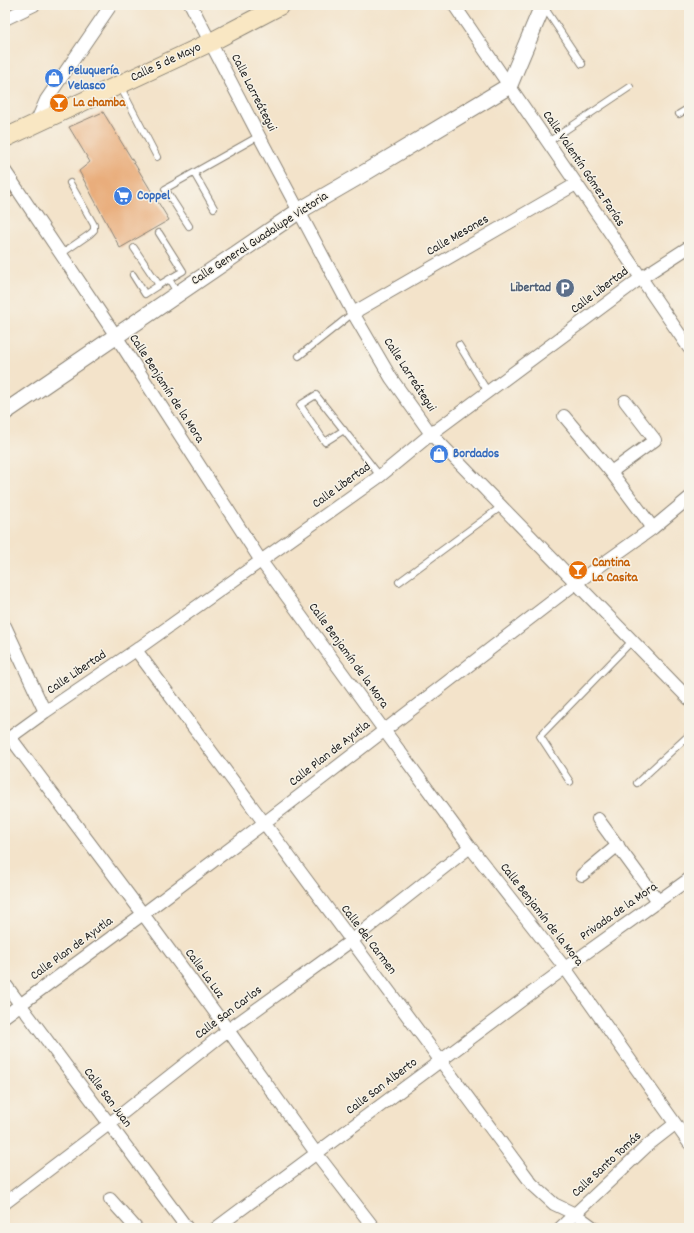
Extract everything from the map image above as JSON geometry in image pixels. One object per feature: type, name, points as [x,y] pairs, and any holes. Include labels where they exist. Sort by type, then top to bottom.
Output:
[{"type":"main road","name":"Calle 5 de Mayo","points":[[5,138],[211,42],[281,5]]},
{"type":"street","points":[[5,19],[34,5]]},
{"type":"street","points":[[35,125],[46,100],[111,5]]},
{"type":"street","name":"Calle Larreátegui","points":[[191,5],[354,313],[391,378],[431,434],[689,699]]},
{"type":"street","name":"Calle Valentín Gómez Farías","points":[[454,5],[641,278],[686,334],[689,348]]},
{"type":"street","points":[[509,86],[543,5]]},
{"type":"street","name":"Calle General Guadalupe Victoria","points":[[5,412],[299,211],[509,86]]},
{"type":"street","name":"Calle Benjamín de la Mora","points":[[5,171],[116,336],[261,561],[470,847],[565,968],[689,1143]]},
{"type":"street","name":"Calle Mesones","points":[[354,313],[576,184]]},
{"type":"street","name":"Calle Libertad","points":[[7,739],[136,650],[380,476],[431,434],[641,278],[689,247]]},
{"type":"street","points":[[611,472],[655,440],[625,401]]},
{"type":"street","points":[[564,416],[611,472],[652,528]]},
{"type":"street","name":"Calle Plan de Ayutla","points":[[5,1016],[264,823],[576,583],[652,528],[689,498]]},
{"type":"street","points":[[5,626],[45,712]]},
{"type":"street","name":"Calle del Carmen","points":[[136,650],[532,1184],[554,1204],[575,1214],[594,1228]]},
{"type":"street","name":"Calle La Luz","points":[[7,739],[143,914],[316,1153],[374,1228]]},
{"type":"street","points":[[598,819],[658,901]]},
{"type":"street","points":[[582,875],[618,845]]},
{"type":"street","name":"Calle San Carlos","points":[[5,1202],[109,1124],[228,1030],[351,941],[470,847]]},
{"type":"street","name":"Privada de la Mora","points":[[565,968],[689,879]]},
{"type":"street","name":"Calle San Alberto","points":[[216,1228],[565,968]]},
{"type":"street","name":"Calle San Juan","points":[[5,984],[187,1228]]},
{"type":"street","name":"Calle Santo Tomás","points":[[560,1228],[648,1145],[675,1124]]},
{"type":"street","points":[[110,1200],[136,1228]]},
{"type":"lane","points":[[543,5],[582,64]]},
{"type":"lane","points":[[120,85],[157,157]]},
{"type":"lane","points":[[548,142],[630,87]]},
{"type":"lane","points":[[679,114],[689,108]]},
{"type":"lane","points":[[189,226],[165,189],[259,136]]},
{"type":"lane","points":[[194,173],[214,208]]},
{"type":"lane","points":[[60,254],[94,230],[94,225],[70,183]]},
{"type":"lane","points":[[133,275],[145,294],[184,271],[159,233]]},
{"type":"lane","points":[[134,248],[159,286]]},
{"type":"lane","points":[[169,279],[178,294]]},
{"type":"lane","points":[[299,356],[354,313]]},
{"type":"lane","points":[[459,345],[488,392]]},
{"type":"lane","points":[[344,430],[325,442],[300,405],[316,395],[344,430],[380,476]]},
{"type":"lane","points":[[399,582],[502,506]]},
{"type":"lane","points":[[570,782],[540,736],[633,640]]},
{"type":"lane","points":[[637,783],[689,735]]},
{"type":"building","name":"Coppel","points":[[103,112],[169,220],[120,248],[79,171],[90,162],[69,127]]},
{"type":"building","points":[[5,184],[13,196],[5,199]]},
{"type":"place","name":"Peluquería Velasco","points":[[54,78]]},
{"type":"place","name":"La chamba","points":[[59,103]]},
{"type":"place","name":"Coppel","points":[[123,196]]},
{"type":"place","name":"Libertad","points":[[565,288]]},
{"type":"place","name":"Bordados","points":[[439,454]]},
{"type":"place","name":"Cantina La Casita","points":[[578,570]]}]
